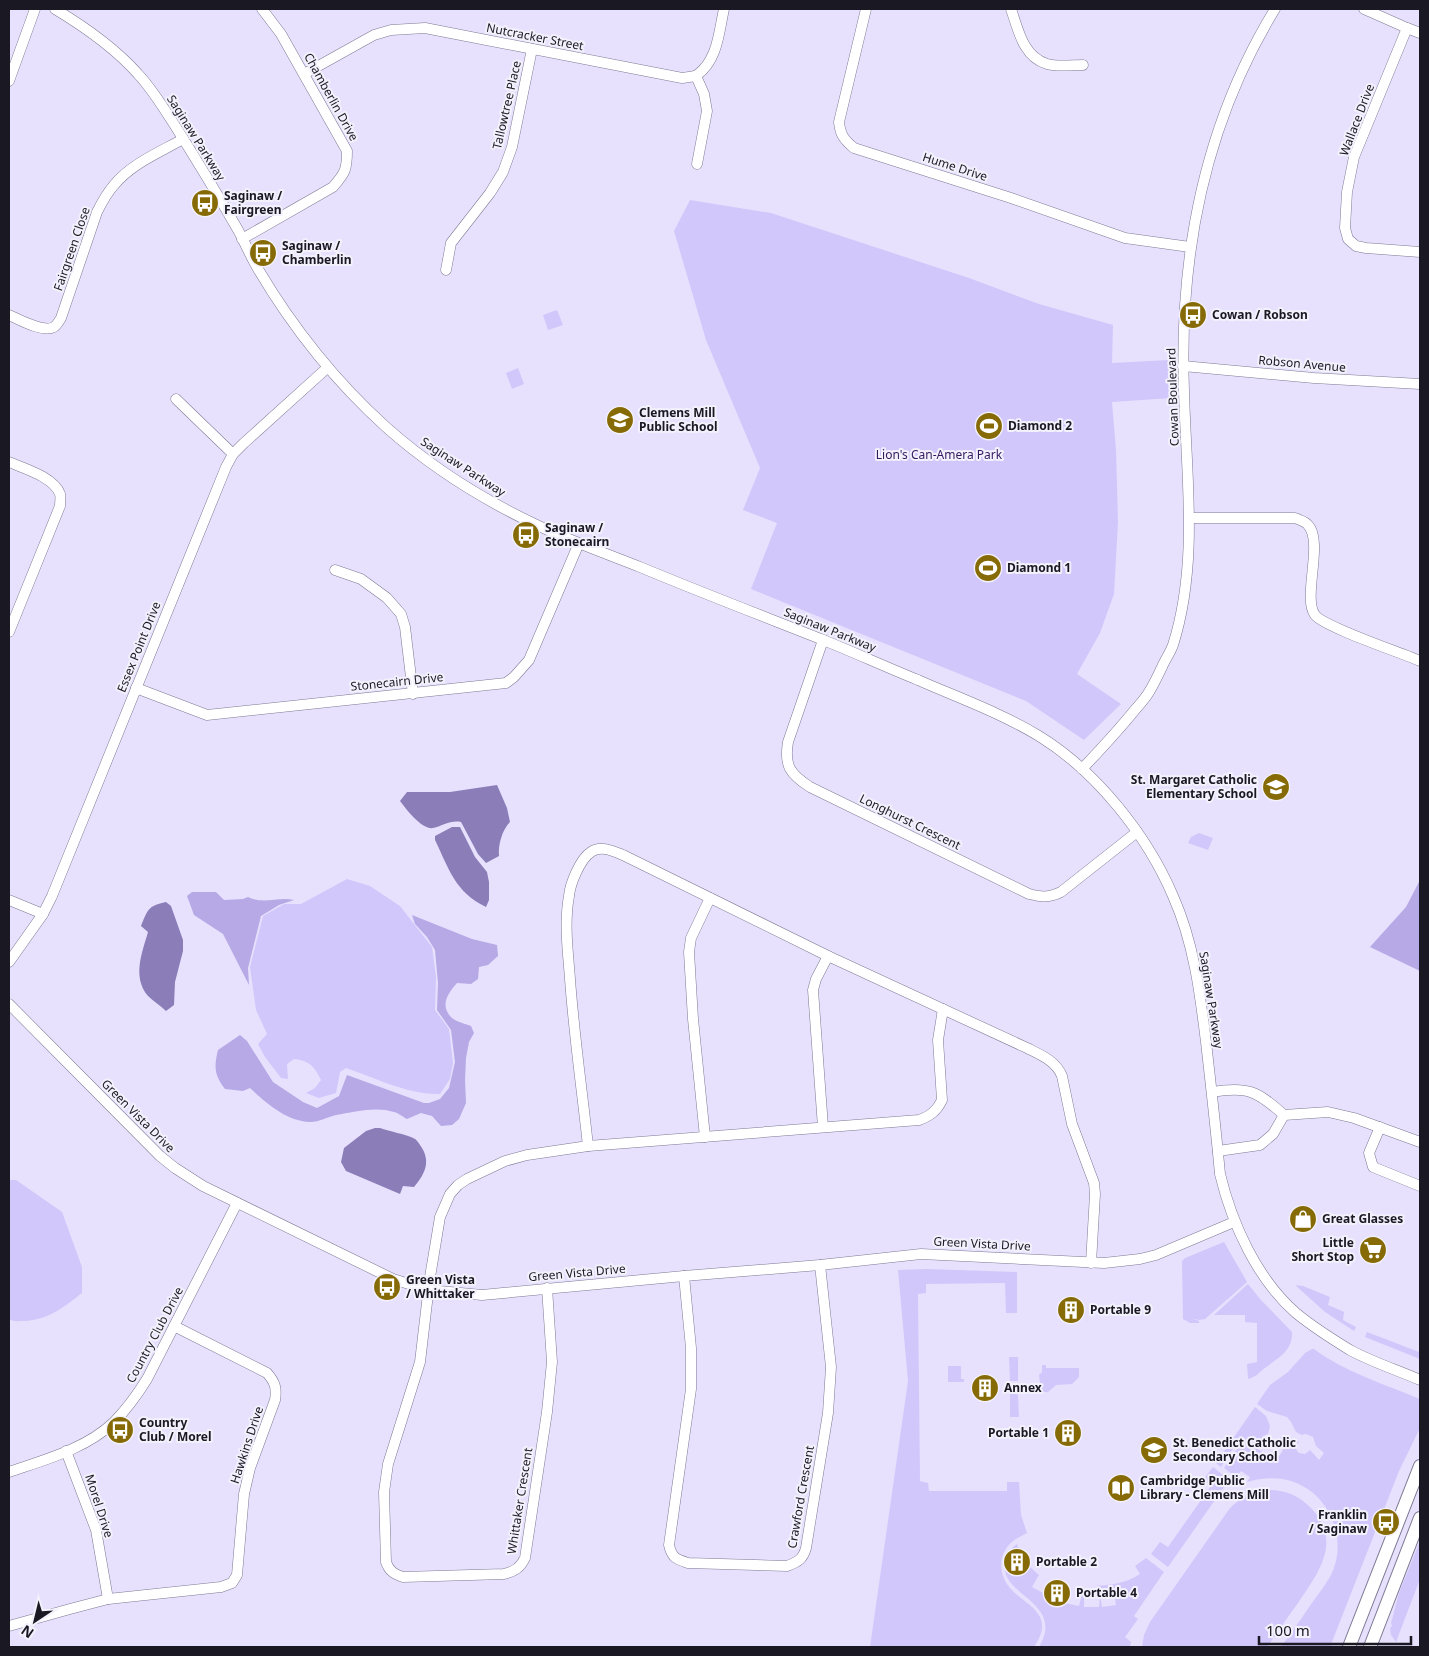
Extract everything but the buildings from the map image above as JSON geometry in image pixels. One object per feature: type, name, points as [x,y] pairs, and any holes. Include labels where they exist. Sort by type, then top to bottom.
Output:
[{"type":"main road","points":[[1349,1647],[1420,1466]]},
{"type":"main road","points":[[1370,1647],[1420,1518]]},
{"type":"street","points":[[9,81],[35,9]]},
{"type":"street","name":"Saginaw Parkway","points":[[55,9],[80,23],[99,37],[137,73],[156,97],[184,139],[256,265],[301,335],[363,406],[388,429],[434,465],[510,512],[579,543],[823,640],[1005,718],[1041,737],[1082,769],[1115,804],[1137,832],[1157,863],[1174,898],[1188,937],[1200,992],[1220,1174],[1234,1222],[1263,1274],[1296,1312],[1351,1350],[1420,1380]]},
{"type":"street","name":"Chamberlin Drive","points":[[242,239],[333,187],[347,166],[347,151],[281,34],[262,9]]},
{"type":"street","points":[[697,164],[707,111],[704,94],[696,76],[707,65],[715,50],[724,9]]},
{"type":"street","name":"Hume Drive","points":[[866,9],[839,122],[840,133],[854,148],[1011,198],[1125,238],[1190,247]]},
{"type":"street","points":[[1011,9],[1024,45],[1034,56],[1047,64],[1083,65]]},
{"type":"street","name":"Cowan Boulevard","points":[[1082,769],[1114,736],[1149,693],[1172,646],[1185,592],[1190,518],[1183,366],[1184,306],[1190,247],[1200,195],[1216,137],[1234,89],[1257,38],[1275,9]]},
{"type":"street","points":[[1364,9],[1420,32]]},
{"type":"street","name":"Nutcracker Street","points":[[304,74],[374,35],[391,30],[425,28],[682,78],[696,76]]},
{"type":"street","name":"Wallace Drive","points":[[1407,28],[1354,157],[1347,192],[1345,228],[1348,239],[1356,246],[1420,252]]},
{"type":"street","name":"Tallowtree Place","points":[[446,270],[451,243],[490,193],[503,172],[512,147],[532,49]]},
{"type":"street","name":"Fairgreen Close","points":[[9,315],[48,330],[56,326],[61,318],[97,212],[105,198],[115,184],[132,168],[184,139]]},
{"type":"street","name":"Robson Avenue","points":[[1183,366],[1314,378],[1420,384]]},
{"type":"street","name":"Essex Point Drive","points":[[9,962],[43,914],[52,896],[219,483],[233,454],[244,442],[328,368]]},
{"type":"street","points":[[176,399],[233,454]]},
{"type":"street","points":[[9,462],[38,474],[57,488],[61,495],[60,506],[9,632]]},
{"type":"street","points":[[1190,518],[1295,518],[1307,524],[1313,532],[1314,543],[1311,597],[1315,615],[1332,625],[1420,661]]},
{"type":"street","name":"Stonecairn Drive","points":[[136,688],[207,715],[506,683],[514,678],[528,660],[579,543]]},
{"type":"street","points":[[335,570],[361,579],[387,598],[401,614],[405,627],[413,694]]},
{"type":"street","name":"Longhurst Crescent","points":[[823,640],[788,742],[787,762],[791,772],[799,780],[1029,894],[1041,897],[1052,896],[1061,892],[1137,832]]},
{"type":"street","points":[[588,1146],[571,996],[567,939],[569,894],[578,868],[585,858],[591,852],[598,849],[607,849],[828,956],[1036,1052],[1059,1069],[1076,1138],[1094,1183],[1095,1201],[1090,1263]]},
{"type":"street","points":[[705,1137],[693,1019],[689,952],[691,938],[710,898]]},
{"type":"street","points":[[9,900],[43,914]]},
{"type":"street","points":[[824,1127],[813,990],[828,956]]},
{"type":"street","name":"Green Vista Drive","points":[[9,1004],[160,1156],[175,1168],[237,1203],[393,1280],[428,1290],[482,1295],[820,1265],[921,1254],[1090,1263],[1140,1259],[1234,1222]]},
{"type":"street","points":[[428,1290],[440,1217],[450,1194],[467,1179],[505,1161],[527,1155],[588,1146],[919,1120],[928,1117],[939,1107],[942,1100],[938,1040],[943,1009]]},
{"type":"street","points":[[1212,1092],[1228,1089],[1248,1090],[1264,1097],[1284,1115],[1328,1112],[1354,1118],[1420,1142]]},
{"type":"street","points":[[1218,1150],[1260,1145],[1274,1134],[1284,1115]]},
{"type":"street","points":[[1380,1127],[1369,1153],[1373,1167],[1420,1186]]},
{"type":"street","name":"Country Club Drive","points":[[9,1472],[66,1452],[89,1440],[112,1424],[132,1403],[147,1379],[237,1203]]},
{"type":"street","name":"Crawford Crescent","points":[[684,1276],[691,1348],[691,1388],[669,1545],[671,1553],[677,1559],[688,1563],[787,1566],[798,1562],[804,1556],[828,1412],[831,1367],[820,1265]]},
{"type":"street","name":"Whittaker Crescent","points":[[428,1290],[420,1362],[388,1464],[384,1492],[386,1562],[388,1569],[394,1574],[403,1577],[504,1574],[513,1572],[521,1566],[524,1558],[547,1412],[552,1362],[547,1288]]},
{"type":"street","name":"Hawkins Drive","points":[[9,1626],[70,1608],[108,1600],[221,1587],[232,1583],[237,1575],[244,1494],[250,1468],[277,1390],[274,1381],[267,1373],[174,1326]]},
{"type":"street","name":"Morel Drive","points":[[66,1452],[96,1530],[108,1600]]},
{"type":"green space","name":"Lion's Can-Amera Park","points":[[690,200],[771,213],[969,278],[1039,304],[1113,325],[1112,363],[1169,360],[1172,398],[1112,402],[1116,450],[1118,522],[1114,594],[1100,633],[1077,674],[1121,704],[1084,740],[1026,701],[751,589],[777,523],[743,510],[760,468],[706,340],[674,231]]},
{"type":"green space","points":[[557,310],[563,325],[548,330],[543,315]]},
{"type":"green space","points":[[518,368],[524,384],[512,389],[506,373]]},
{"type":"green space","points":[[1199,833],[1213,838],[1208,850],[1188,843],[1191,837]]},
{"type":"green space","points":[[347,879],[370,886],[400,906],[432,947],[436,977],[435,1010],[449,1029],[453,1063],[450,1079],[440,1094],[428,1094],[404,1089],[346,1068],[340,1072],[336,1093],[319,1098],[306,1093],[315,1088],[321,1080],[311,1065],[294,1059],[287,1064],[288,1079],[281,1078],[258,1044],[267,1034],[256,1010],[250,967],[263,916],[284,904],[301,904]]},
{"type":"green space","points":[[9,1180],[16,1180],[62,1212],[82,1267],[82,1293],[55,1312],[33,1320],[13,1321],[9,1319]]},
{"type":"green space","points":[[1224,1242],[1247,1282],[1205,1319],[1191,1318],[1199,1321],[1199,1323],[1190,1323],[1183,1319],[1182,1261]]},
{"type":"green space","points":[[898,1270],[1017,1272],[1017,1313],[1006,1313],[1005,1283],[926,1284],[926,1293],[918,1294],[920,1481],[928,1483],[929,1491],[1007,1491],[1007,1482],[1019,1482],[1021,1515],[1027,1533],[1008,1546],[1004,1552],[1001,1565],[1007,1584],[1040,1617],[1041,1633],[1034,1647],[870,1647],[908,1381]]},
{"type":"green space","points":[[1248,1284],[1292,1332],[1292,1339],[1284,1353],[1256,1376],[1248,1379],[1247,1364],[1257,1362],[1257,1323],[1245,1322],[1245,1315],[1214,1315]]},
{"type":"green space","points":[[1295,1285],[1303,1286],[1330,1297],[1328,1305],[1344,1312],[1343,1320],[1356,1327],[1354,1331],[1325,1312]]},
{"type":"green space","points":[[1367,1332],[1419,1352],[1420,1359],[1365,1337]]},
{"type":"green space","points":[[1312,1349],[1352,1371],[1420,1399],[1420,1428],[1399,1471],[1330,1647],[1281,1647],[1331,1575],[1337,1553],[1336,1530],[1327,1509],[1305,1487],[1289,1480],[1272,1478],[1247,1482],[1250,1477],[1241,1471],[1236,1477],[1224,1468],[1239,1446],[1244,1443],[1253,1446],[1275,1460],[1283,1450],[1280,1438],[1282,1436],[1299,1442],[1296,1447],[1299,1453],[1305,1454],[1310,1450],[1319,1460],[1324,1453],[1316,1446],[1313,1437],[1296,1432],[1287,1417],[1267,1411],[1257,1404],[1270,1385],[1288,1372],[1305,1353]]},
{"type":"green space","points":[[1009,1357],[1018,1357],[1018,1381],[1010,1381]]},
{"type":"green space","points":[[1042,1365],[1046,1365],[1046,1368],[1079,1368],[1079,1377],[1072,1384],[1056,1385],[1048,1392],[1041,1392],[1039,1375],[1042,1372]]},
{"type":"green space","points":[[948,1366],[961,1366],[961,1379],[964,1379],[964,1382],[948,1382]]},
{"type":"green space","points":[[1010,1393],[1018,1395],[1019,1417],[1010,1417]]},
{"type":"green space","points":[[1255,1407],[1266,1416],[1270,1426],[1268,1434],[1263,1436],[1258,1444],[1251,1442],[1240,1443],[1232,1450],[1221,1467],[1216,1463]]},
{"type":"green space","points":[[1213,1467],[1229,1480],[1168,1567],[1151,1554],[1160,1542],[1168,1547],[1211,1486],[1203,1480]]},
{"type":"green space","points":[[1266,1490],[1290,1494],[1306,1503],[1320,1521],[1325,1533],[1326,1545],[1324,1557],[1313,1580],[1267,1647],[1142,1647],[1144,1635],[1150,1622],[1230,1508],[1246,1496]]},
{"type":"green space","points":[[1420,1541],[1420,1579],[1396,1642],[1391,1635],[1391,1623],[1399,1593]]},
{"type":"green space","points":[[1017,1544],[1026,1561],[1039,1575],[1032,1587],[1045,1594],[1051,1584],[1048,1596],[1061,1601],[1066,1590],[1065,1603],[1079,1606],[1082,1594],[1084,1595],[1084,1607],[1099,1607],[1100,1595],[1102,1607],[1116,1605],[1114,1592],[1096,1586],[1130,1580],[1140,1574],[1135,1566],[1146,1558],[1164,1572],[1134,1616],[1138,1619],[1125,1637],[1131,1642],[1130,1647],[1039,1647],[1045,1631],[1044,1619],[1038,1608],[1010,1582],[1005,1571],[1006,1559],[1012,1548]]},
{"type":"shaded area","points":[[497,785],[507,808],[510,822],[501,838],[499,856],[486,863],[478,854],[461,822],[429,828],[415,818],[400,801],[407,792],[450,792]]},
{"type":"shaded area","points":[[452,827],[460,827],[475,857],[487,872],[489,900],[486,907],[475,901],[460,887],[449,870],[435,840],[435,836]]},
{"type":"shaded area","points":[[1420,880],[1420,971],[1370,947],[1406,907]]},
{"type":"shaded area","points":[[192,892],[216,892],[224,900],[248,897],[260,900],[294,900],[279,905],[261,916],[248,968],[249,985],[223,934],[194,915],[187,896]]},
{"type":"shaded area","points":[[166,902],[171,906],[183,940],[183,951],[175,982],[174,1005],[166,1011],[148,996],[143,989],[139,973],[141,956],[148,932],[141,926],[149,909]]},
{"type":"shaded area","points":[[412,915],[472,939],[497,945],[498,956],[488,965],[479,967],[478,979],[471,984],[457,983],[448,995],[445,1004],[452,1018],[471,1026],[474,1033],[469,1042],[466,1058],[466,1103],[459,1119],[452,1125],[441,1126],[432,1116],[421,1113],[407,1119],[387,1110],[373,1110],[336,1115],[317,1121],[301,1121],[277,1110],[250,1088],[243,1091],[225,1089],[216,1070],[218,1050],[240,1035],[247,1041],[273,1082],[303,1102],[317,1108],[339,1096],[347,1075],[424,1103],[440,1099],[449,1088],[455,1062],[451,1030],[437,1010],[438,983],[435,950],[427,937],[415,924]]},
{"type":"shaded area","points":[[375,1128],[412,1138],[420,1145],[425,1153],[426,1164],[421,1178],[414,1187],[403,1186],[400,1194],[346,1171],[341,1162],[344,1148],[366,1131]]},
{"type":"place","name":"Saginaw / Fairgreen","points":[[205,203]]},
{"type":"place","name":"Saginaw / Chamberlin","points":[[263,253]]},
{"type":"place","name":"Cowan / Robson","points":[[1193,315]]},
{"type":"place","name":"Clemens Mill Public School","points":[[620,420]]},
{"type":"place","name":"Diamond 2","points":[[989,426]]},
{"type":"place","name":"Saginaw / Stonecairn","points":[[526,535]]},
{"type":"place","name":"Diamond 1","points":[[988,568]]},
{"type":"place","name":"St. Margaret Catholic Elementary School","points":[[1276,787]]},
{"type":"place","name":"Great Glasses","points":[[1303,1219]]},
{"type":"place","name":"Little Short Stop","points":[[1373,1250]]},
{"type":"place","name":"Green Vista / Whittaker","points":[[387,1287]]},
{"type":"place","name":"Portable 9","points":[[1071,1310]]},
{"type":"place","name":"Annex","points":[[985,1388]]},
{"type":"place","name":"Country Club / Morel","points":[[120,1430]]},
{"type":"place","name":"Portable 1","points":[[1068,1433]]},
{"type":"place","name":"St. Benedict Catholic Secondary School","points":[[1154,1450]]},
{"type":"place","name":"Cambridge Public Library - Clemens Mill","points":[[1121,1488]]},
{"type":"place","name":"Franklin / Saginaw","points":[[1386,1522]]},
{"type":"place","name":"Portable 2","points":[[1017,1562]]},
{"type":"place","name":"Portable 4","points":[[1057,1593]]}]
